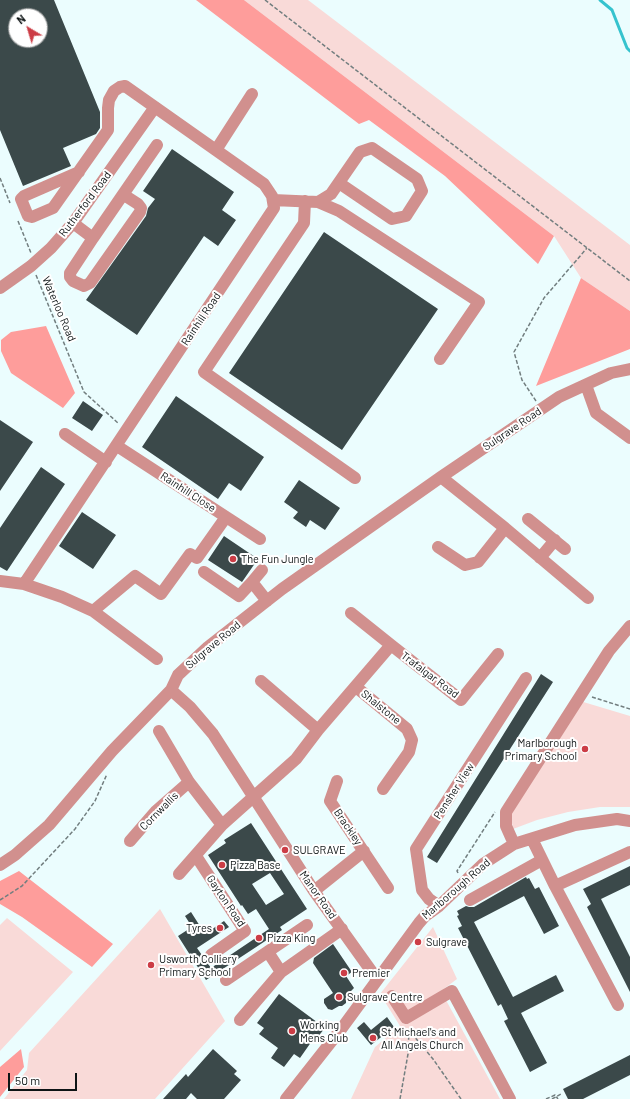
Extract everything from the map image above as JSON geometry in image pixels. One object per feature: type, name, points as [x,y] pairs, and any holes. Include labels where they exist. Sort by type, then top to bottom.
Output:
[{"type":"street","points":[[79,172],[24,196],[21,200],[28,216],[32,217],[53,208],[79,172],[108,130],[109,100],[114,91],[120,86],[125,86],[264,184],[273,200],[318,202],[339,210],[479,302],[440,359]]},
{"type":"street","points":[[216,150],[252,94]]},
{"type":"street","name":"Rutherford Road","points":[[0,288],[31,266],[51,248],[73,223],[155,107]]},
{"type":"street","points":[[124,195],[138,204],[141,208],[140,212],[90,283],[84,286],[80,285],[73,281],[70,277],[70,273],[157,145]]},
{"type":"street","points":[[318,202],[331,194],[360,152],[372,148],[417,179],[422,191],[406,216],[392,219],[339,183]]},
{"type":"street","name":"Rainhill Road","points":[[24,584],[274,208],[273,200]]},
{"type":"street","points":[[305,201],[304,223],[204,372],[356,478]]},
{"type":"street","points":[[73,223],[93,238]]},
{"type":"street","name":"Sulgrave Road","points":[[0,865],[15,855],[49,825],[112,751],[171,690],[178,675],[208,647],[267,601],[441,477],[559,397],[610,373],[630,369]]},
{"type":"street","points":[[586,385],[596,413],[630,438]]},
{"type":"street","points":[[65,434],[106,462]]},
{"type":"street","name":"Rainhill Close","points":[[117,446],[260,539]]},
{"type":"street","points":[[441,477],[505,528],[588,598]]},
{"type":"street","points":[[93,611],[135,576],[162,594],[190,554],[197,558],[226,517]]},
{"type":"street","points":[[528,519],[565,549]]},
{"type":"street","points":[[438,547],[465,566],[478,562],[505,528]]},
{"type":"street","points":[[540,558],[555,540]]},
{"type":"street","points":[[204,572],[239,596],[262,570]]},
{"type":"street","points":[[0,581],[24,584],[62,597],[93,611],[157,659]]},
{"type":"street","points":[[252,582],[267,601]]},
{"type":"street","name":"Trafalgar Road","points":[[351,613],[461,700],[498,654]]},
{"type":"street","points":[[514,844],[506,826],[506,812],[609,651],[630,626]]},
{"type":"street","name":"Trafalgar Road","points":[[254,797],[296,759],[318,730],[391,645]]},
{"type":"street","name":"Pensher View","points":[[439,906],[429,899],[422,890],[416,849],[526,678]]},
{"type":"street","points":[[261,681],[318,730]]},
{"type":"street","name":"Shalstone","points":[[356,687],[407,729],[412,740],[409,752],[383,789]]},
{"type":"street","name":"Manor Road","points":[[171,690],[190,707],[213,734],[314,891],[377,979]]},
{"type":"street","points":[[159,731],[189,782],[222,825]]},
{"type":"street","name":"Brackley","points":[[337,781],[330,801],[388,888]]},
{"type":"street","name":"Cornwallis","points":[[130,841],[156,810],[189,782]]},
{"type":"street","points":[[179,874],[222,825],[254,797]]},
{"type":"street","name":"Marlborough Road","points":[[377,979],[425,916],[439,906],[483,864],[514,844],[575,825],[617,819],[630,821]]},
{"type":"street","points":[[532,839],[618,1005]]},
{"type":"street","name":"Brackley","points":[[314,891],[364,851]]},
{"type":"street","points":[[555,886],[630,852]]},
{"type":"street","name":"Gayton Road","points":[[196,856],[246,931],[211,955]]},
{"type":"street","points":[[470,900],[542,860]]},
{"type":"street","points":[[226,980],[307,926]]},
{"type":"street","points":[[240,1020],[281,972],[342,929]]},
{"type":"street","points":[[268,952],[281,972]]},
{"type":"street","points":[[286,1099],[342,1028],[377,979]]},
{"type":"street","points":[[392,996],[406,1018],[452,991],[510,1099]]},
{"type":"path","points":[[265,0],[630,281]]},
{"type":"path","points":[[0,178],[12,206]]},
{"type":"path","name":"Waterloo Road","points":[[17,220],[32,256],[31,266],[43,291],[84,392],[126,431]]},
{"type":"path","points":[[542,409],[522,380],[514,352],[544,298],[587,248]]},
{"type":"path","points":[[581,694],[630,709]]},
{"type":"path","points":[[0,900],[22,886],[75,829],[95,802],[108,772]]},
{"type":"path","points":[[404,1023],[433,1059],[461,1099]]},
{"type":"path","points":[[400,1099],[408,1054],[409,1030]]},
{"type":"path","points":[[546,1099],[555,1094],[558,1099]]},
{"type":"path","points":[[552,1099],[562,1094]]},
{"type":"shaded area","points":[[196,0],[244,0],[554,236],[538,264],[445,176],[369,120],[359,124]]},
{"type":"shaded area","points":[[244,0],[308,0],[630,245],[630,311],[581,278],[554,236]]},
{"type":"shaded area","points":[[581,278],[630,311],[630,349],[536,386]]},
{"type":"shaded area","points":[[46,326],[75,393],[63,408],[11,373],[1,351],[1,340],[11,332]]},
{"type":"shaded area","name":"Marlborough Primary School","points":[[580,701],[630,716],[630,807],[600,807],[568,812],[537,820],[513,829],[510,812]]},
{"type":"shaded area","points":[[19,871],[113,944],[92,967],[22,917],[0,904],[0,881]]},
{"type":"shaded area","name":"Usworth Colliery Primary School","points":[[160,909],[225,1021],[155,1099],[4,1099],[27,1070],[29,1053]]},
{"type":"shaded area","points":[[7,918],[73,972],[0,1051],[0,925]]},
{"type":"shaded area","points":[[433,927],[457,979],[441,991],[500,1099],[351,1099],[375,1047],[400,1026],[380,994]]},
{"type":"shaded area","points":[[21,1049],[24,1067],[0,1097],[0,1067]]},
{"type":"building","points":[[0,0],[54,0],[100,112],[100,128],[96,134],[63,148],[71,166],[23,186],[0,130]]},
{"type":"building","points":[[172,149],[234,192],[222,210],[236,220],[218,246],[204,236],[137,335],[86,300],[146,216],[148,208],[155,199],[143,191]]},
{"type":"building","points":[[324,232],[438,309],[342,450],[229,373]]},
{"type":"building","points":[[176,396],[264,457],[241,491],[229,483],[218,499],[142,447]]},
{"type":"building","points":[[83,401],[103,415],[92,431],[72,418]]},
{"type":"building","points":[[0,420],[33,442],[0,491]]},
{"type":"building","points":[[41,467],[65,484],[7,571],[0,567],[0,528]]},
{"type":"building","points":[[299,480],[340,508],[325,530],[310,520],[306,527],[293,518],[298,512],[284,502]]},
{"type":"building","points":[[82,512],[116,535],[93,569],[59,546]]},
{"type":"building","name":"The Fun Jungle","points":[[224,536],[258,559],[242,582],[208,560]]},
{"type":"building","points":[[541,674],[553,682],[437,863],[427,857]]},
{"type":"building","points":[[251,823],[307,909],[280,927],[282,930],[206,980],[178,936],[192,927],[185,916],[191,912],[205,934],[224,921],[229,927],[197,948],[211,968],[269,929],[256,909],[248,914],[242,905],[241,906],[208,855],[226,843],[224,840]],"holes":[[[270,873],[284,894],[266,905],[252,884]]]},
{"type":"building","points":[[630,866],[630,885],[601,899],[630,957],[630,992],[587,907],[591,904],[583,889]]},
{"type":"building","points":[[526,877],[527,879],[529,878],[535,889],[539,887],[559,926],[544,934],[524,896],[474,922],[513,997],[556,975],[564,991],[521,1013],[547,1063],[530,1072],[504,1021],[508,1019],[501,1004],[498,1006],[458,928],[462,926],[457,916],[459,915],[457,911],[466,906],[474,907]]},
{"type":"building","points":[[333,944],[352,972],[346,976],[354,988],[351,991],[349,998],[346,1000],[346,1003],[332,1010],[328,1009],[324,1003],[324,999],[333,993],[313,963],[314,958]]},
{"type":"building","name":"Working Mens Club","points":[[279,994],[325,1028],[316,1039],[314,1038],[300,1058],[294,1054],[284,1067],[271,1058],[278,1048],[259,1034],[264,1028],[257,1023]]},
{"type":"building","name":"St Michael's and All Angels Church","points":[[387,1017],[394,1027],[371,1045],[357,1028],[364,1022],[371,1030]]},
{"type":"building","points":[[213,1049],[237,1071],[234,1074],[241,1080],[224,1099],[197,1099],[191,1093],[186,1099],[163,1099],[186,1074],[188,1077]]},
{"type":"building","points":[[630,1055],[630,1075],[583,1099],[568,1099],[563,1089]]},
{"type":"waterway","points":[[600,0],[612,10],[627,48],[630,51]]},
{"type":"place","name":"The Fun Jungle","points":[[233,559]]},
{"type":"place","name":"Marlborough Primary School","points":[[585,749]]},
{"type":"place","name":"SULGRAVE","points":[[285,850]]},
{"type":"place","name":"Pizza Base","points":[[222,865]]},
{"type":"place","name":"Tyres","points":[[220,928]]},
{"type":"place","name":"Pizza King","points":[[259,938]]},
{"type":"place","name":"Sulgrave","points":[[418,942]]},
{"type":"place","name":"Usworth Colliery Primary School","points":[[151,965]]},
{"type":"place","name":"Premier","points":[[344,973]]},
{"type":"place","name":"Sulgrave Centre","points":[[339,997]]},
{"type":"place","name":"Working Mens Club","points":[[292,1031]]},
{"type":"place","name":"St Michael's and All Angels Church","points":[[373,1038]]}]
